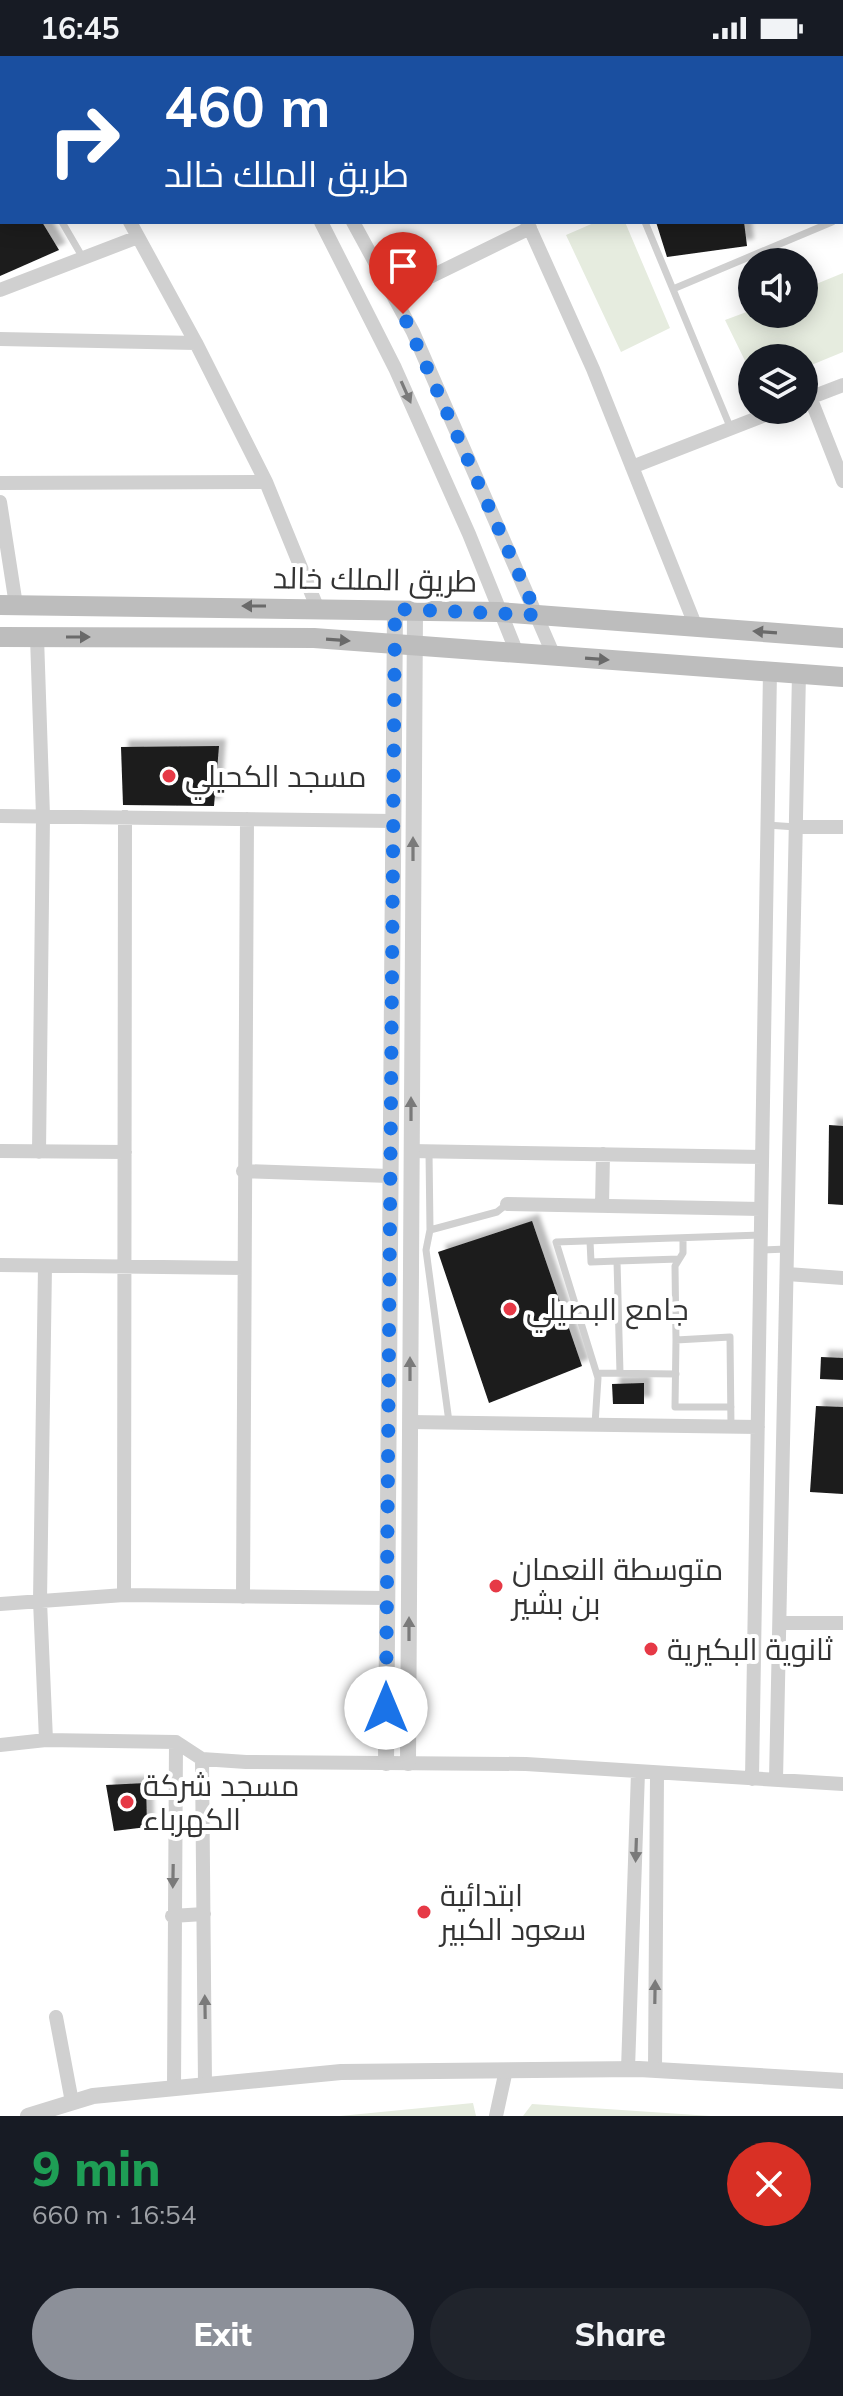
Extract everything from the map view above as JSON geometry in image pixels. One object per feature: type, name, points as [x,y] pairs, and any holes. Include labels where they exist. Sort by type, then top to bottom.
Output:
[{"type":"main road","name":"طريق الملك خالد","points":[[8,605],[317,607],[499,612],[843,638]]},
{"type":"main road","points":[[0,637],[314,638],[843,677]]},
{"type":"street","points":[[131,224],[266,482],[317,607]]},
{"type":"street","points":[[322,224],[395,368],[469,534],[517,653]]},
{"type":"street","points":[[354,224],[446,404],[554,656]]},
{"type":"street","points":[[393,295],[528,225],[632,467],[696,627]]},
{"type":"street","points":[[0,290],[138,237]]},
{"type":"street","points":[[0,339],[196,343]]},
{"type":"street","points":[[818,395],[843,385]]},
{"type":"street","points":[[632,467],[743,424]]},
{"type":"street","points":[[818,424],[843,481]]},
{"type":"street","points":[[0,483],[266,482]]},
{"type":"street","points":[[0,502],[8,605]]},
{"type":"street","points":[[386,1763],[393,821],[405,609]]},
{"type":"street","points":[[37,637],[43,816],[39,1152]]},
{"type":"street","points":[[404,644],[411,1151],[408,1763]]},
{"type":"street","points":[[752,1779],[770,671]]},
{"type":"street","points":[[776,1780],[799,673]]},
{"type":"street","points":[[0,816],[393,821]]},
{"type":"street","points":[[124,1595],[125,817]]},
{"type":"street","points":[[243,1597],[247,819]]},
{"type":"street","points":[[796,827],[843,827]]},
{"type":"street","points":[[0,1151],[125,1152]]},
{"type":"street","points":[[411,1151],[762,1157]]},
{"type":"street","points":[[602,1206],[603,1154]]},
{"type":"street","points":[[243,1171],[390,1176]]},
{"type":"street","points":[[507,1204],[761,1209]]},
{"type":"street","points":[[0,1265],[244,1268]]},
{"type":"street","points":[[45,1266],[40,1601],[46,1740]]},
{"type":"street","points":[[787,1274],[843,1278]]},
{"type":"street","points":[[410,1422],[758,1427]]},
{"type":"street","points":[[0,1604],[124,1595],[387,1598]]},
{"type":"street","points":[[780,1623],[843,1623]]},
{"type":"street","points":[[0,1745],[46,1740],[176,1742],[202,1759],[526,1764],[843,1784]]},
{"type":"street","points":[[174,2088],[172,1916],[176,1742]]},
{"type":"street","points":[[202,1759],[205,2085]]},
{"type":"street","points":[[628,2069],[638,1772]]},
{"type":"street","points":[[655,2070],[657,1774]]},
{"type":"street","points":[[172,1916],[204,1914]]},
{"type":"street","points":[[56,2017],[72,2102]]},
{"type":"street","points":[[28,2116],[93,2096],[341,2072],[628,2069],[843,2081]]},
{"type":"street","points":[[496,2116],[506,2070]]},
{"type":"lane","points":[[63,224],[83,258]]},
{"type":"lane","points":[[646,224],[731,429]]},
{"type":"lane","points":[[673,289],[827,224]]},
{"type":"lane","points":[[767,825],[796,827]]},
{"type":"lane","points":[[429,1151],[430,1230],[426,1250],[449,1422]]},
{"type":"lane","points":[[430,1230],[497,1212],[507,1204]]},
{"type":"lane","points":[[595,1425],[597,1373],[556,1242],[683,1238],[761,1243],[787,1249]]},
{"type":"lane","points":[[683,1238],[675,1266],[675,1407],[731,1407]]},
{"type":"lane","points":[[590,1241],[591,1262],[679,1259]]},
{"type":"lane","points":[[617,1261],[620,1373]]},
{"type":"lane","points":[[389,1309],[410,1308]]},
{"type":"lane","points":[[676,1340],[730,1337],[731,1427]]},
{"type":"lane","points":[[597,1373],[676,1374]]},
{"type":"shaded area","points":[[591,224],[626,224],[670,328],[621,352],[566,235]]},
{"type":"shaded area","points":[[843,273],[843,352],[818,362],[818,344],[738,344],[738,346],[725,320],[738,315],[738,328],[818,328],[818,283]]},
{"type":"shaded area","points":[[473,2103],[476,2116],[340,2116]]},
{"type":"shaded area","points":[[532,2104],[711,2116],[523,2116]]},
{"type":"building","points":[[0,224],[43,224],[59,250],[0,276]]},
{"type":"building","points":[[657,224],[744,224],[747,246],[667,257]]},
{"type":"building","name":"مسجد الكحيلي","points":[[219,746],[214,806],[123,805],[121,747]]},
{"type":"building","points":[[829,1125],[843,1126],[843,1205],[828,1204]]},
{"type":"building","name":"جامع البصيلي","points":[[532,1221],[582,1366],[489,1403],[438,1252]]},
{"type":"building","points":[[821,1357],[843,1358],[843,1380],[820,1379]]},
{"type":"building","points":[[644,1383],[644,1404],[613,1404],[612,1384]]},
{"type":"building","points":[[816,1406],[843,1407],[843,1494],[810,1492]]},
{"type":"building","name":"مسجد شركة الكهرباء","points":[[146,1783],[147,1827],[114,1831],[106,1785]]},
{"type":"place","name":"مسجد الكحيلي","points":[[169,776]]},
{"type":"place","name":"جامع البصيلي","points":[[510,1309]]},
{"type":"place","name":"متوسطة النعمان بن بشير","points":[[496,1586]]},
{"type":"place","name":"ثانوية البكيرية","points":[[651,1649]]},
{"type":"place","name":"مسجد شركة الكهرباء","points":[[127,1802]]},
{"type":"place","name":"ابتدائية سعود الكبير","points":[[424,1912]]},
{"type":"route","points":[[386,1708],[395,609],[537,615],[496,516],[403,314]]}]
